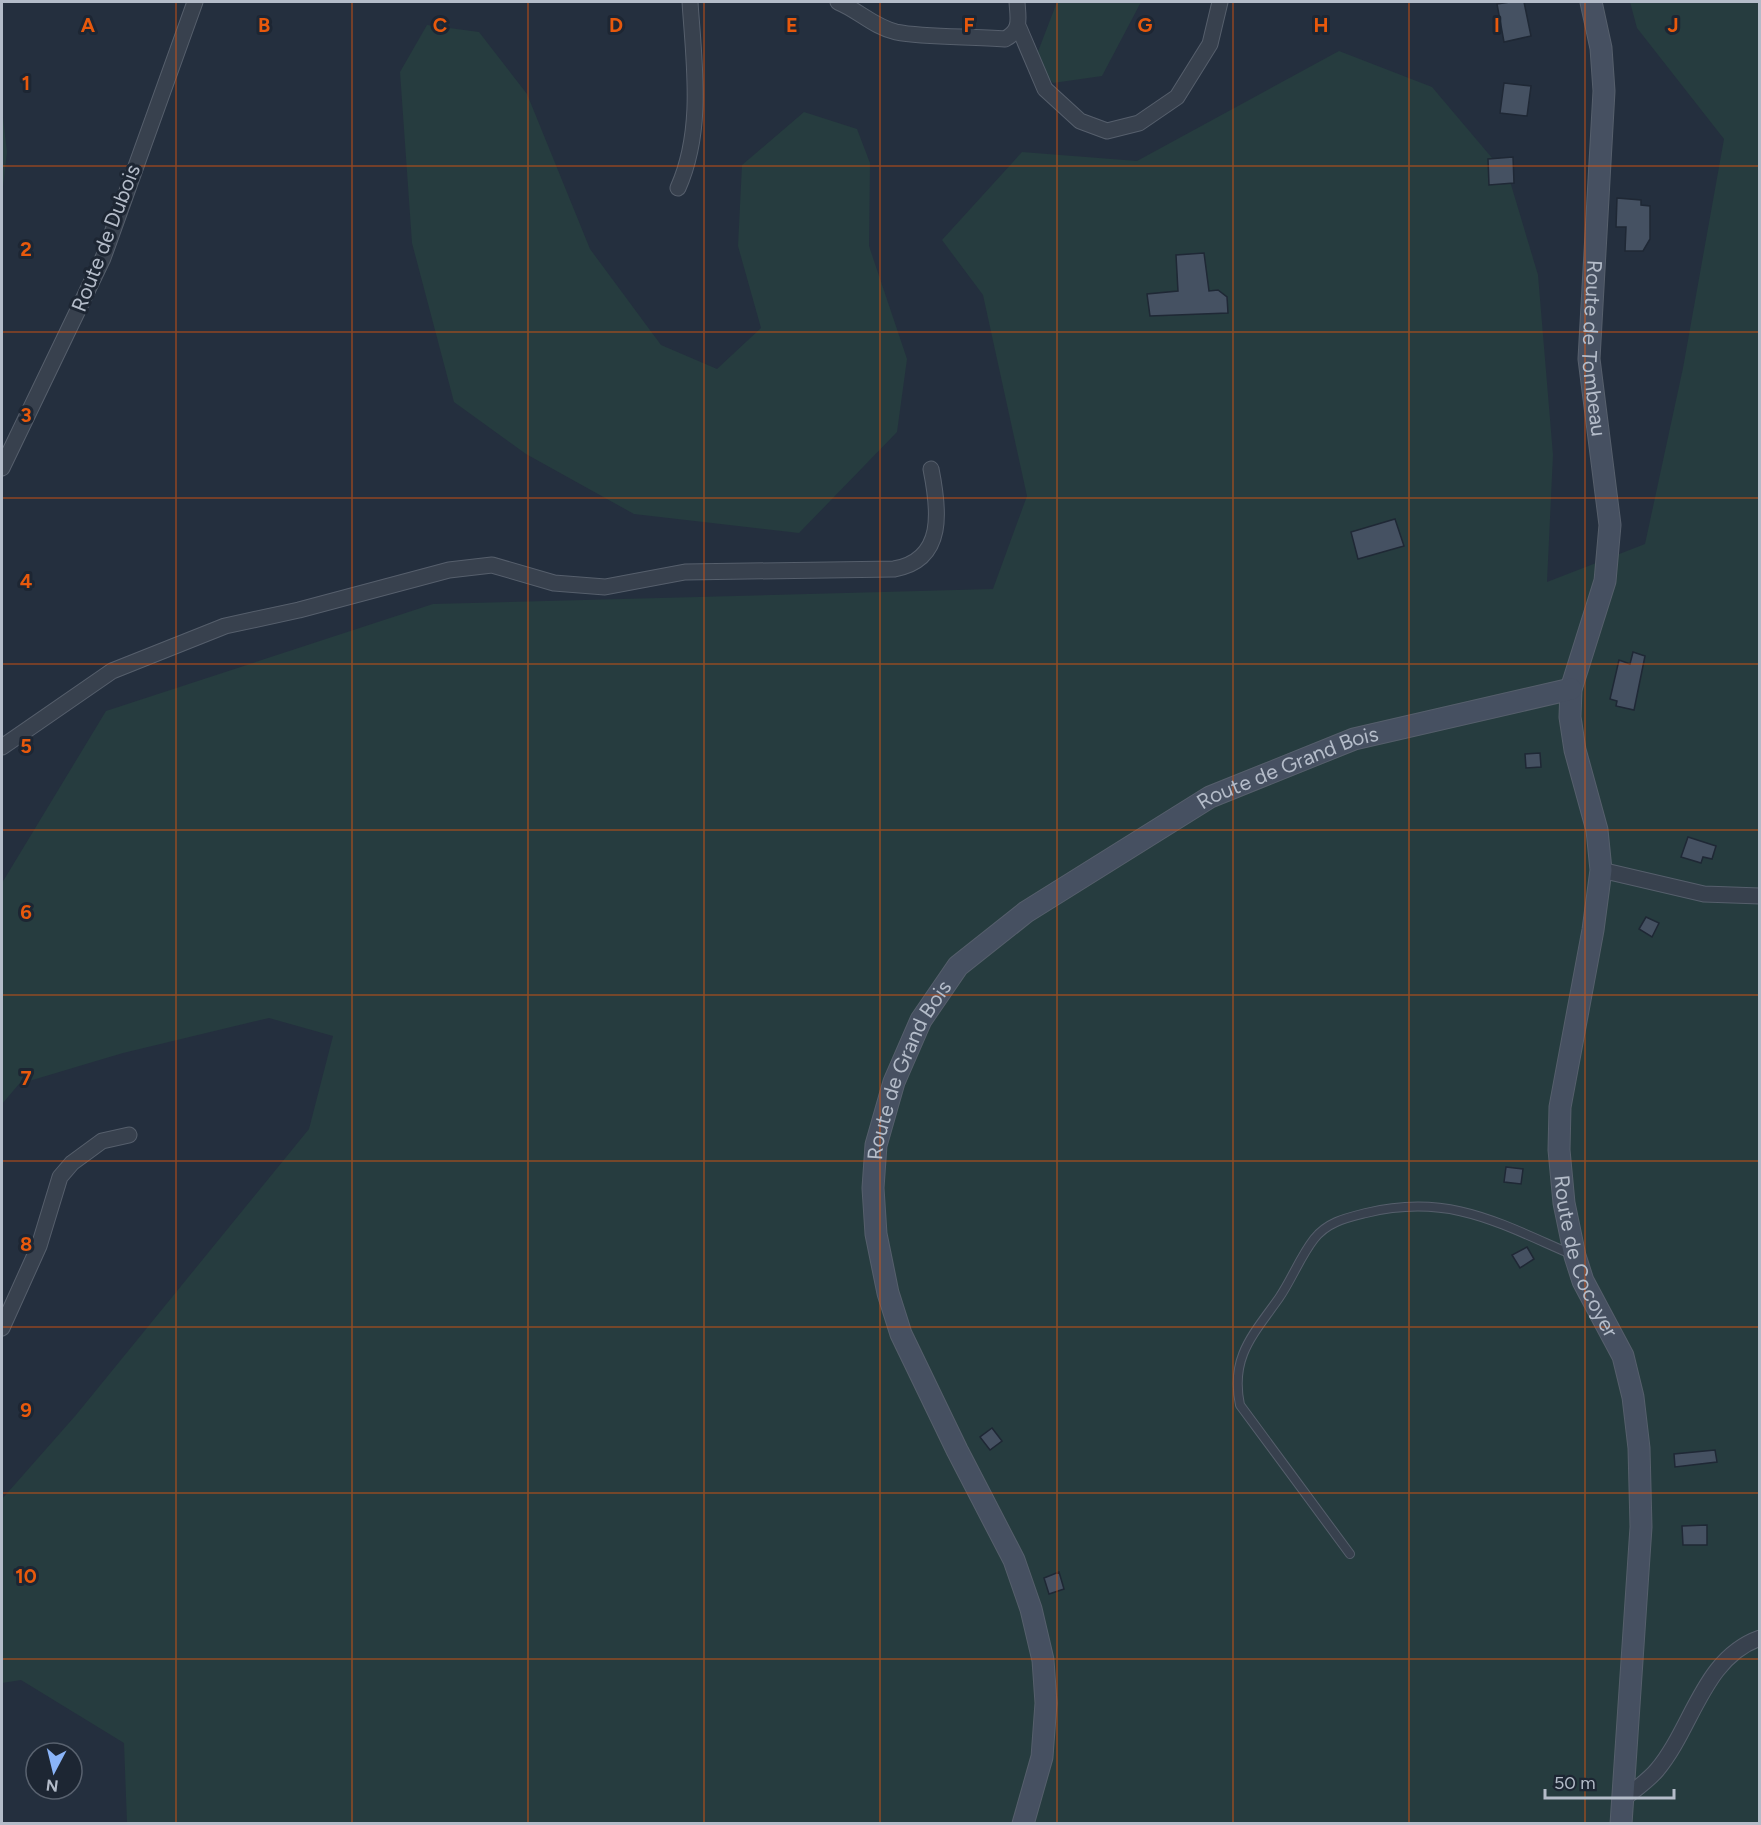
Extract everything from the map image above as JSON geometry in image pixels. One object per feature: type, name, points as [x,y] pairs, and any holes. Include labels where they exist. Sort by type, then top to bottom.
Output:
[{"type":"main road","name":"Route de Tombeau","points":[[1571,689],[1605,581],[1610,525],[1589,360],[1604,91],[1601,48],[1591,2]]},
{"type":"main road","name":"Route de Cocoyer","points":[[1571,689],[1570,717],[1575,750],[1597,830],[1601,870],[1593,930],[1560,1107],[1559,1150],[1564,1203],[1575,1256],[1583,1281],[1623,1356],[1633,1397],[1639,1448],[1641,1527],[1621,1824]]},
{"type":"main road","name":"Route de Grand Bois","points":[[1023,1824],[1042,1757],[1046,1703],[1043,1660],[1031,1610],[1014,1560],[901,1334],[888,1293],[876,1234],[873,1188],[876,1145],[894,1082],[921,1020],[958,966],[1026,912],[1210,797],[1354,739],[1571,689]]},
{"type":"street","name":"Route de Dubois","points":[[2,468],[103,258],[195,2]]},
{"type":"street","points":[[678,188],[688,165],[693,140],[695,78],[690,2]]},
{"type":"street","points":[[838,2],[850,7],[867,20],[896,32],[1005,39],[1015,34],[1019,28]]},
{"type":"street","points":[[1017,2],[1019,28],[1045,89],[1080,121],[1107,131],[1139,123],[1177,97],[1210,44],[1220,2]]},
{"type":"street","points":[[2,747],[112,671],[225,626],[299,610],[449,570],[492,566],[554,583],[605,587],[685,572],[894,569],[908,566],[926,553],[936,529],[936,499],[931,469]]},
{"type":"street","points":[[1601,870],[1704,894],[1760,896]]},
{"type":"street","points":[[2,1328],[39,1246],[60,1177],[72,1163],[102,1141],[129,1135]]},
{"type":"street","points":[[1622,1800],[1657,1771],[1689,1722],[1713,1673],[1741,1645],[1760,1638]]},
{"type":"lane","points":[[1350,1554],[1240,1405],[1236,1385],[1244,1347],[1288,1286],[1314,1238],[1335,1220],[1395,1206],[1435,1206],[1474,1213],[1575,1256]]},
{"type":"green space","points":[[1057,2],[1141,2],[1102,76],[1053,83],[1034,62]]},
{"type":"green space","points":[[1630,2],[1759,2],[1759,1823],[127,1823],[124,1743],[21,1680],[2,1683],[2,1499],[76,1415],[309,1129],[333,1036],[269,1018],[123,1053],[19,1084],[2,1104],[2,883],[106,711],[433,604],[993,589],[1027,496],[983,295],[942,240],[1022,152],[1137,161],[1339,51],[1432,87],[1509,178],[1538,275],[1553,455],[1547,582],[1645,544],[1683,368],[1724,139],[1637,28]]},
{"type":"green space","points":[[427,25],[479,32],[527,94],[590,249],[661,345],[717,369],[761,328],[738,246],[742,165],[804,112],[857,129],[870,163],[869,246],[907,359],[897,432],[799,533],[634,514],[526,454],[454,402],[412,243],[400,72]]},
{"type":"green space","points":[[2,109],[7,152],[2,195]]},
{"type":"building","points":[[1524,2],[1531,36],[1504,42],[1497,4]]},
{"type":"building","points":[[1504,83],[1531,86],[1527,116],[1500,113]]},
{"type":"building","points":[[1513,157],[1514,183],[1489,185],[1488,159]]},
{"type":"building","points":[[1617,198],[1641,200],[1641,205],[1650,206],[1650,239],[1643,251],[1625,251],[1626,227],[1616,227]]},
{"type":"building","points":[[1204,253],[1209,291],[1218,290],[1227,297],[1228,313],[1150,316],[1147,294],[1178,291],[1176,255]]},
{"type":"building","points":[[1395,519],[1404,546],[1358,559],[1351,532]]},
{"type":"building","points":[[1633,652],[1645,656],[1634,710],[1616,706],[1617,701],[1610,699],[1619,660],[1630,664]]},
{"type":"building","points":[[1540,753],[1541,767],[1526,768],[1525,754]]},
{"type":"building","points":[[1688,837],[1716,846],[1712,859],[1703,857],[1701,863],[1681,857]]},
{"type":"building","points":[[1646,917],[1659,923],[1652,937],[1639,929]]},
{"type":"building","points":[[1506,1167],[1523,1169],[1521,1184],[1504,1182]]},
{"type":"building","points":[[1527,1247],[1534,1259],[1520,1268],[1512,1255]]},
{"type":"building","points":[[992,1428],[1002,1441],[990,1450],[980,1437]]},
{"type":"building","points":[[1715,1450],[1717,1462],[1675,1467],[1674,1454]]},
{"type":"building","points":[[1707,1525],[1707,1545],[1683,1545],[1682,1526]]},
{"type":"building","points":[[1059,1572],[1064,1589],[1049,1594],[1044,1578]]}]
